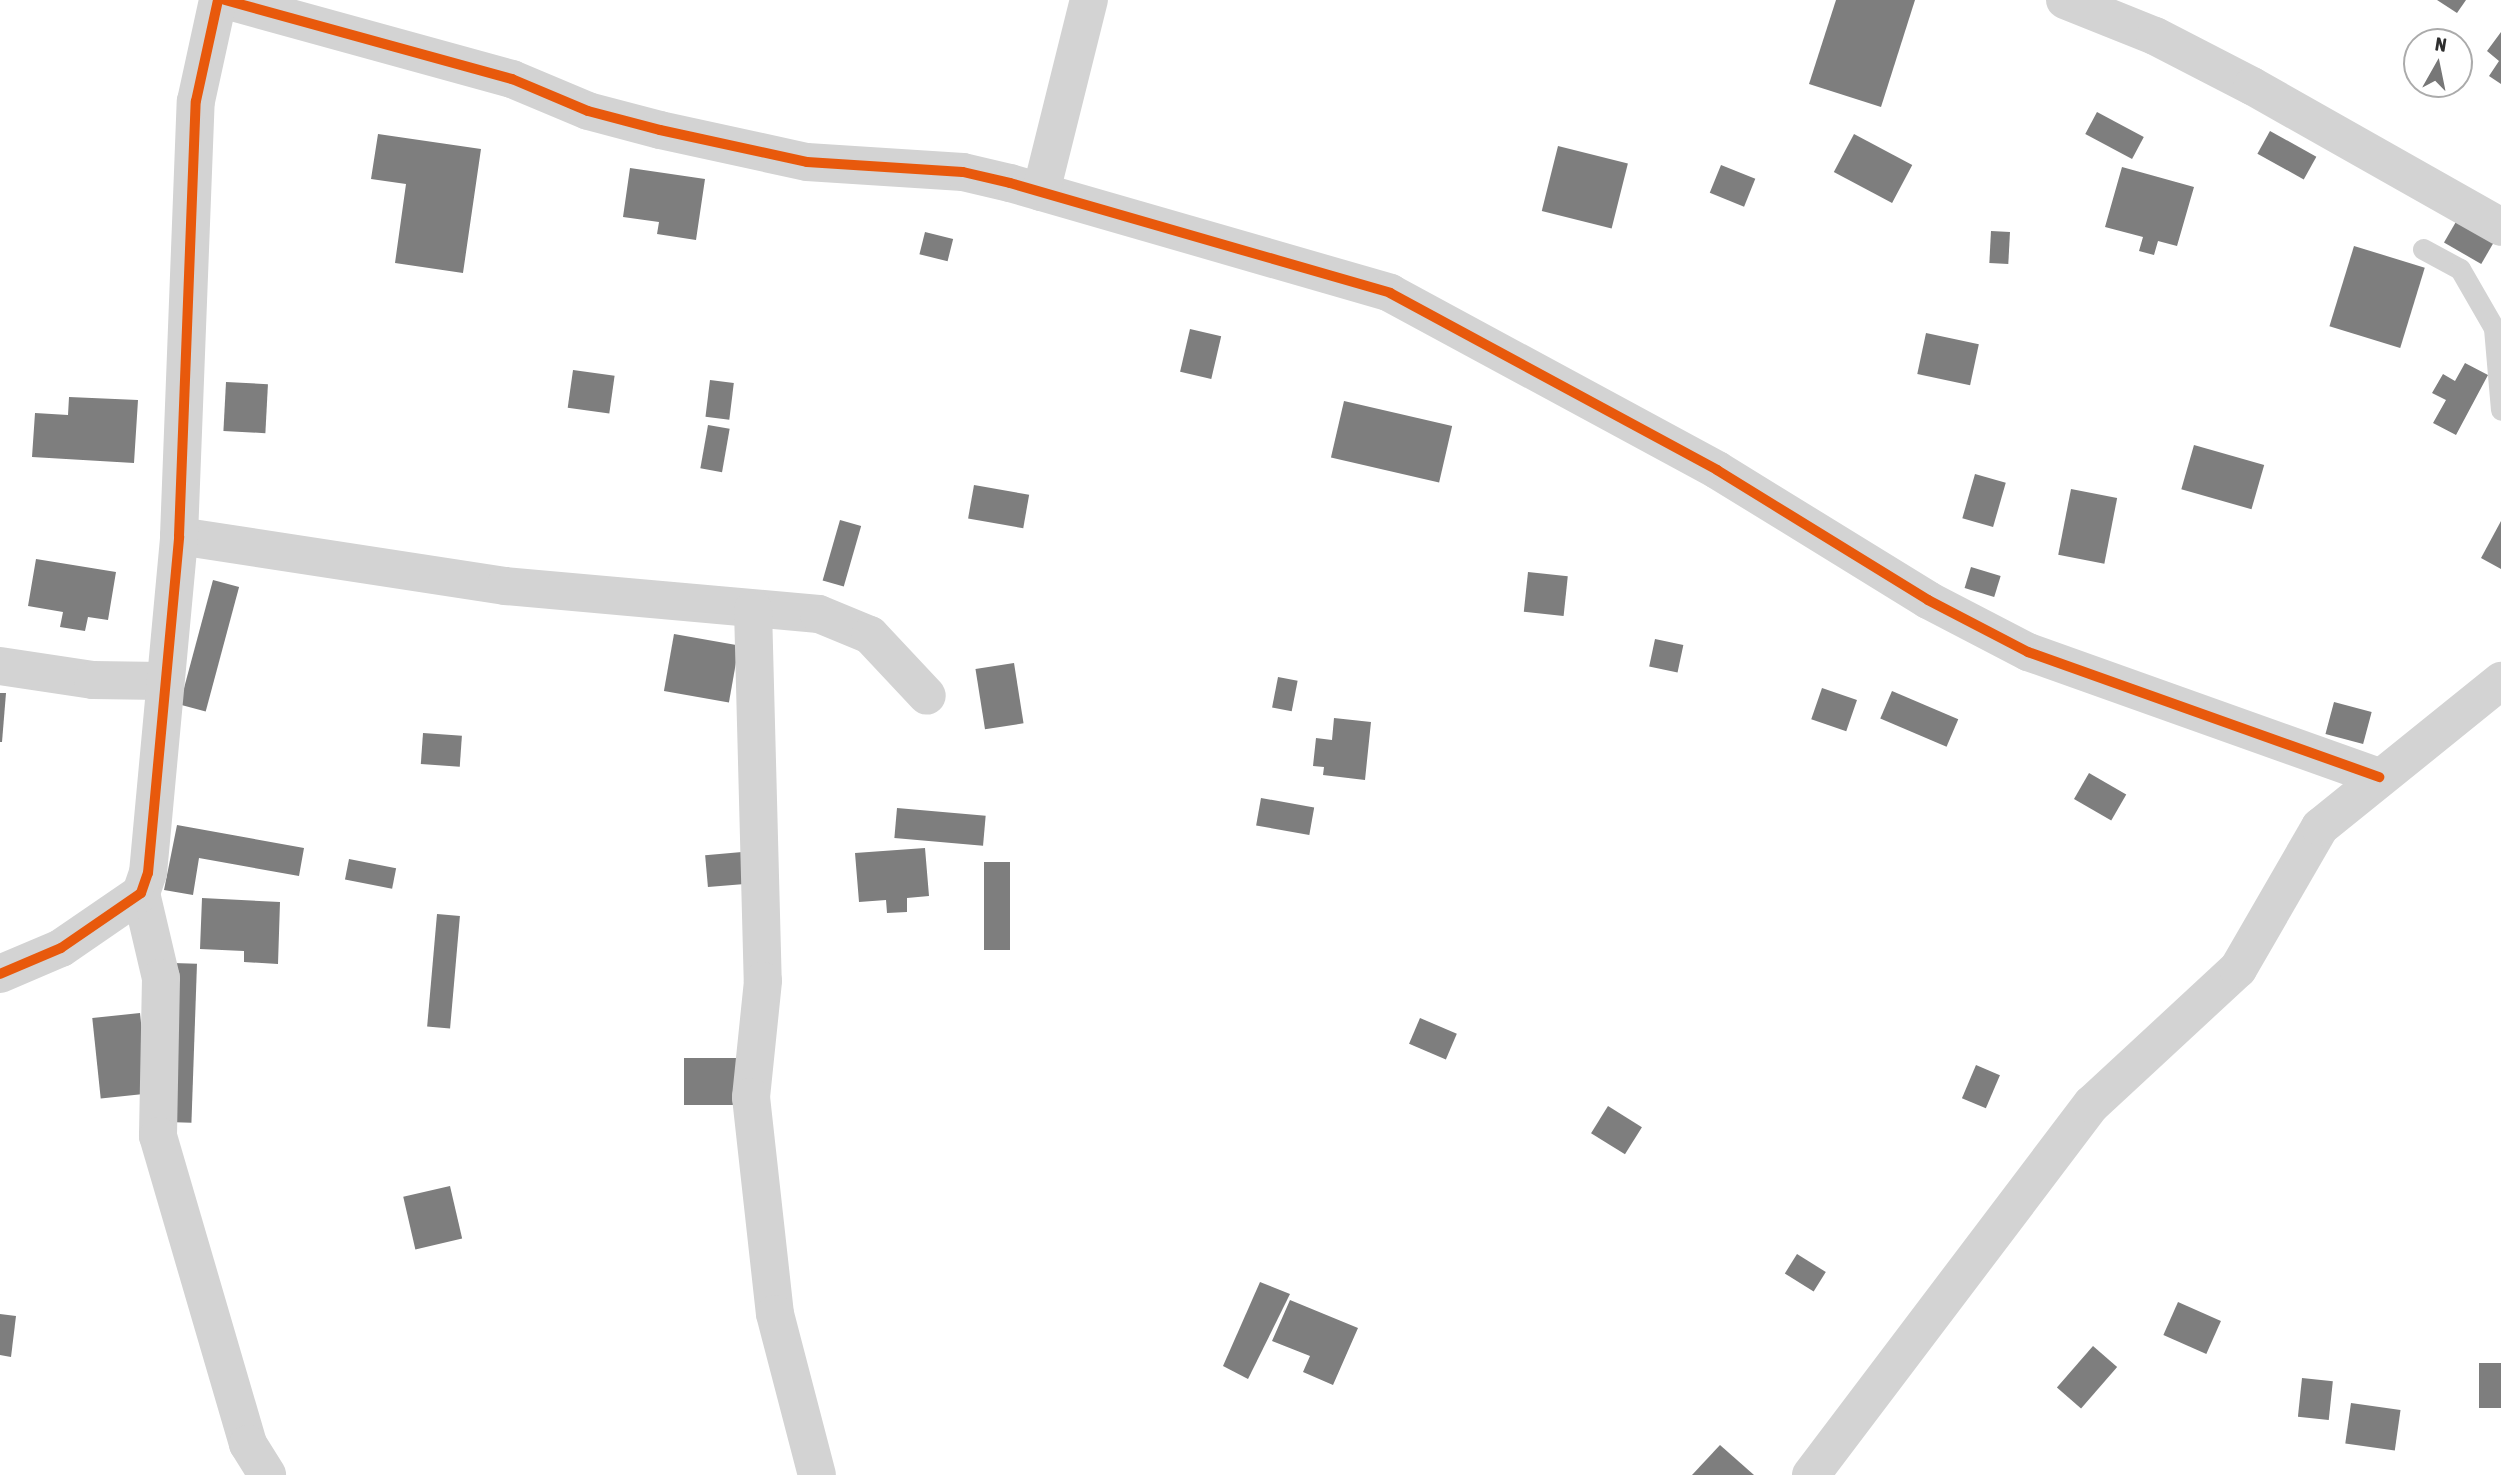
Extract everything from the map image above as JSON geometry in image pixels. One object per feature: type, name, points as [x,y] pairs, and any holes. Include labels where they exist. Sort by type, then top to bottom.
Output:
[{"type":"street","points":[[218,0],[196,101],[179,536],[162,681],[148,873],[141,893],[161,978],[158,1136],[248,1444],[267,1475]]},
{"type":"street","points":[[225,0],[512,79],[588,111],[660,130],[807,162],[963,172],[1390,293],[1717,470],[1928,600],[2028,652],[2379,777]]},
{"type":"street","points":[[1041,192],[1089,0]]},
{"type":"street","points":[[2065,0],[2239,79],[2501,227]]},
{"type":"street","points":[[179,536],[505,586],[754,609],[851,622],[927,696]]},
{"type":"street","points":[[754,609],[763,981],[751,1097],[775,1314],[817,1475]]},
{"type":"street","points":[[0,666],[93,680],[162,681]]},
{"type":"street","points":[[1811,1475],[2078,1121],[2238,969],[2319,827],[2501,681]]},
{"type":"street","points":[[0,974],[61,948],[141,893]]},
{"type":"lane","points":[[2423,249],[2460,269],[2494,328],[2501,410]]},
{"type":"building","points":[[1836,0],[1915,0],[1881,107],[1809,84]]},
{"type":"building","points":[[2437,0],[2466,0],[2457,13]]},
{"type":"building","points":[[2501,32],[2501,84],[2489,76],[2499,61],[2487,51]]},
{"type":"building","points":[[2097,112],[2144,137],[2132,159],[2085,134]]},
{"type":"building","points":[[2270,131],[2316,157],[2304,179],[2257,154]]},
{"type":"building","points":[[378,134],[481,149],[463,273],[395,263],[406,184],[371,179]]},
{"type":"building","points":[[1854,134],[1912,165],[1892,203],[1834,172]]},
{"type":"building","points":[[1558,146],[1628,163],[1612,228],[1542,211]]},
{"type":"building","points":[[1721,165],[1755,179],[1744,207],[1710,193]]},
{"type":"building","points":[[2122,167],[2194,187],[2177,246],[2158,241],[2154,255],[2139,251],[2143,237],[2105,227]]},
{"type":"building","points":[[630,168],[705,179],[696,240],[657,234],[659,222],[623,217]]},
{"type":"building","points":[[2457,220],[2494,242],[2481,264],[2444,243]]},
{"type":"building","points":[[1991,231],[2010,232],[2008,264],[1989,263]]},
{"type":"building","points":[[925,232],[953,239],[948,261],[919,254]]},
{"type":"building","points":[[2354,246],[2425,268],[2400,348],[2329,326]]},
{"type":"building","points":[[1190,329],[1221,336],[1211,379],[1180,372]]},
{"type":"building","points":[[1926,333],[1979,344],[1970,385],[1917,374]]},
{"type":"building","points":[[2465,363],[2488,375],[2456,435],[2433,423],[2446,400],[2432,393],[2443,374],[2455,381]]},
{"type":"building","points":[[573,370],[615,376],[609,413],[568,408]]},
{"type":"building","points":[[710,380],[734,383],[729,420],[705,417]]},
{"type":"building","points":[[226,382],[268,384],[265,433],[223,431]]},
{"type":"building","points":[[69,397],[138,400],[134,463],[32,457],[35,413],[68,415]]},
{"type":"building","points":[[1344,401],[1452,426],[1439,482],[1331,458]]},
{"type":"building","points":[[708,425],[730,429],[722,472],[700,468]]},
{"type":"building","points":[[2194,445],[2264,465],[2251,509],[2181,489]]},
{"type":"building","points":[[1975,474],[2006,483],[1993,527],[1962,518]]},
{"type":"building","points":[[974,485],[1029,495],[1023,528],[968,518]]},
{"type":"building","points":[[2071,489],[2117,498],[2104,564],[2058,555]]},
{"type":"building","points":[[840,520],[861,526],[844,587],[823,581]]},
{"type":"building","points":[[2501,521],[2501,569],[2481,558]]},
{"type":"building","points":[[36,559],[116,572],[108,620],[88,617],[85,631],[60,627],[63,612],[28,606]]},
{"type":"building","points":[[1971,567],[2001,576],[1994,597],[1965,588]]},
{"type":"building","points":[[1528,572],[1568,576],[1564,616],[1524,612]]},
{"type":"building","points":[[213,580],[239,587],[206,712],[180,705]]},
{"type":"building","points":[[674,634],[739,645],[729,703],[664,691]]},
{"type":"building","points":[[1655,639],[1683,645],[1678,672],[1649,666]]},
{"type":"building","points":[[1014,663],[1024,723],[985,729],[975,669]]},
{"type":"building","points":[[1278,677],[1298,681],[1292,711],[1272,707]]},
{"type":"building","points":[[1822,688],[1857,700],[1846,731],[1811,719]]},
{"type":"building","points":[[1892,691],[1958,719],[1947,747],[1880,719]]},
{"type":"building","points":[[0,693],[6,693],[2,742],[0,742]]},
{"type":"building","points":[[2334,702],[2372,712],[2363,744],[2325,734]]},
{"type":"building","points":[[1334,718],[1371,722],[1365,780],[1323,775],[1324,767],[1313,766],[1316,738],[1332,740]]},
{"type":"building","points":[[423,733],[462,736],[460,767],[421,764]]},
{"type":"building","points":[[2089,773],[2126,794],[2111,820],[2074,799]]},
{"type":"building","points":[[1261,798],[1314,807],[1309,835],[1256,826]]},
{"type":"building","points":[[897,808],[986,816],[983,846],[894,838]]},
{"type":"building","points":[[177,825],[304,848],[299,876],[199,858],[193,895],[164,890]]},
{"type":"building","points":[[925,848],[929,896],[907,898],[907,912],[887,913],[886,900],[859,902],[855,853]]},
{"type":"building","points":[[742,852],[745,884],[708,887],[705,855]]},
{"type":"building","points":[[349,859],[396,868],[392,889],[345,880]]},
{"type":"building","points":[[984,862],[1010,862],[1010,950],[984,950]]},
{"type":"building","points":[[202,898],[280,902],[278,964],[244,962],[244,951],[200,949]]},
{"type":"building","points":[[437,914],[460,916],[450,1029],[427,1027]]},
{"type":"building","points":[[173,963],[197,964],[191,1123],[167,1122]]},
{"type":"building","points":[[140,1013],[148,1094],[101,1099],[92,1018]]},
{"type":"building","points":[[1420,1018],[1457,1034],[1446,1059],[1409,1044]]},
{"type":"building","points":[[684,1058],[744,1058],[744,1105],[684,1105]]},
{"type":"building","points":[[1976,1065],[2000,1075],[1986,1108],[1962,1098]]},
{"type":"building","points":[[1608,1106],[1642,1127],[1625,1154],[1591,1133]]},
{"type":"building","points":[[450,1186],[462,1239],[415,1249],[403,1197]]},
{"type":"building","points":[[1797,1254],[1826,1272],[1814,1292],[1785,1274]]},
{"type":"building","points":[[1260,1282],[1290,1294],[1248,1379],[1223,1366]]},
{"type":"building","points":[[1290,1300],[1358,1328],[1333,1385],[1303,1372],[1310,1356],[1272,1341]]},
{"type":"building","points":[[2178,1302],[2221,1321],[2206,1354],[2163,1335]]},
{"type":"building","points":[[0,1314],[16,1316],[11,1357],[0,1355]]},
{"type":"building","points":[[2093,1346],[2117,1367],[2081,1409],[2057,1388]]},
{"type":"building","points":[[2479,1363],[2501,1363],[2501,1408],[2479,1408]]},
{"type":"building","points":[[2302,1378],[2333,1381],[2329,1420],[2298,1417]]},
{"type":"building","points":[[2351,1403],[2401,1410],[2395,1451],[2345,1444]]},
{"type":"building","points":[[1720,1445],[1754,1475],[1692,1475]]},
{"type":"cycle path","points":[[0,974],[61,948],[141,893],[148,873],[179,536],[196,101],[218,0]]},
{"type":"cycle path","points":[[225,0],[512,79],[588,111],[660,130],[807,162],[963,172],[1010,183],[1390,293],[1717,470],[1928,600],[2028,652],[2379,777]]}]
